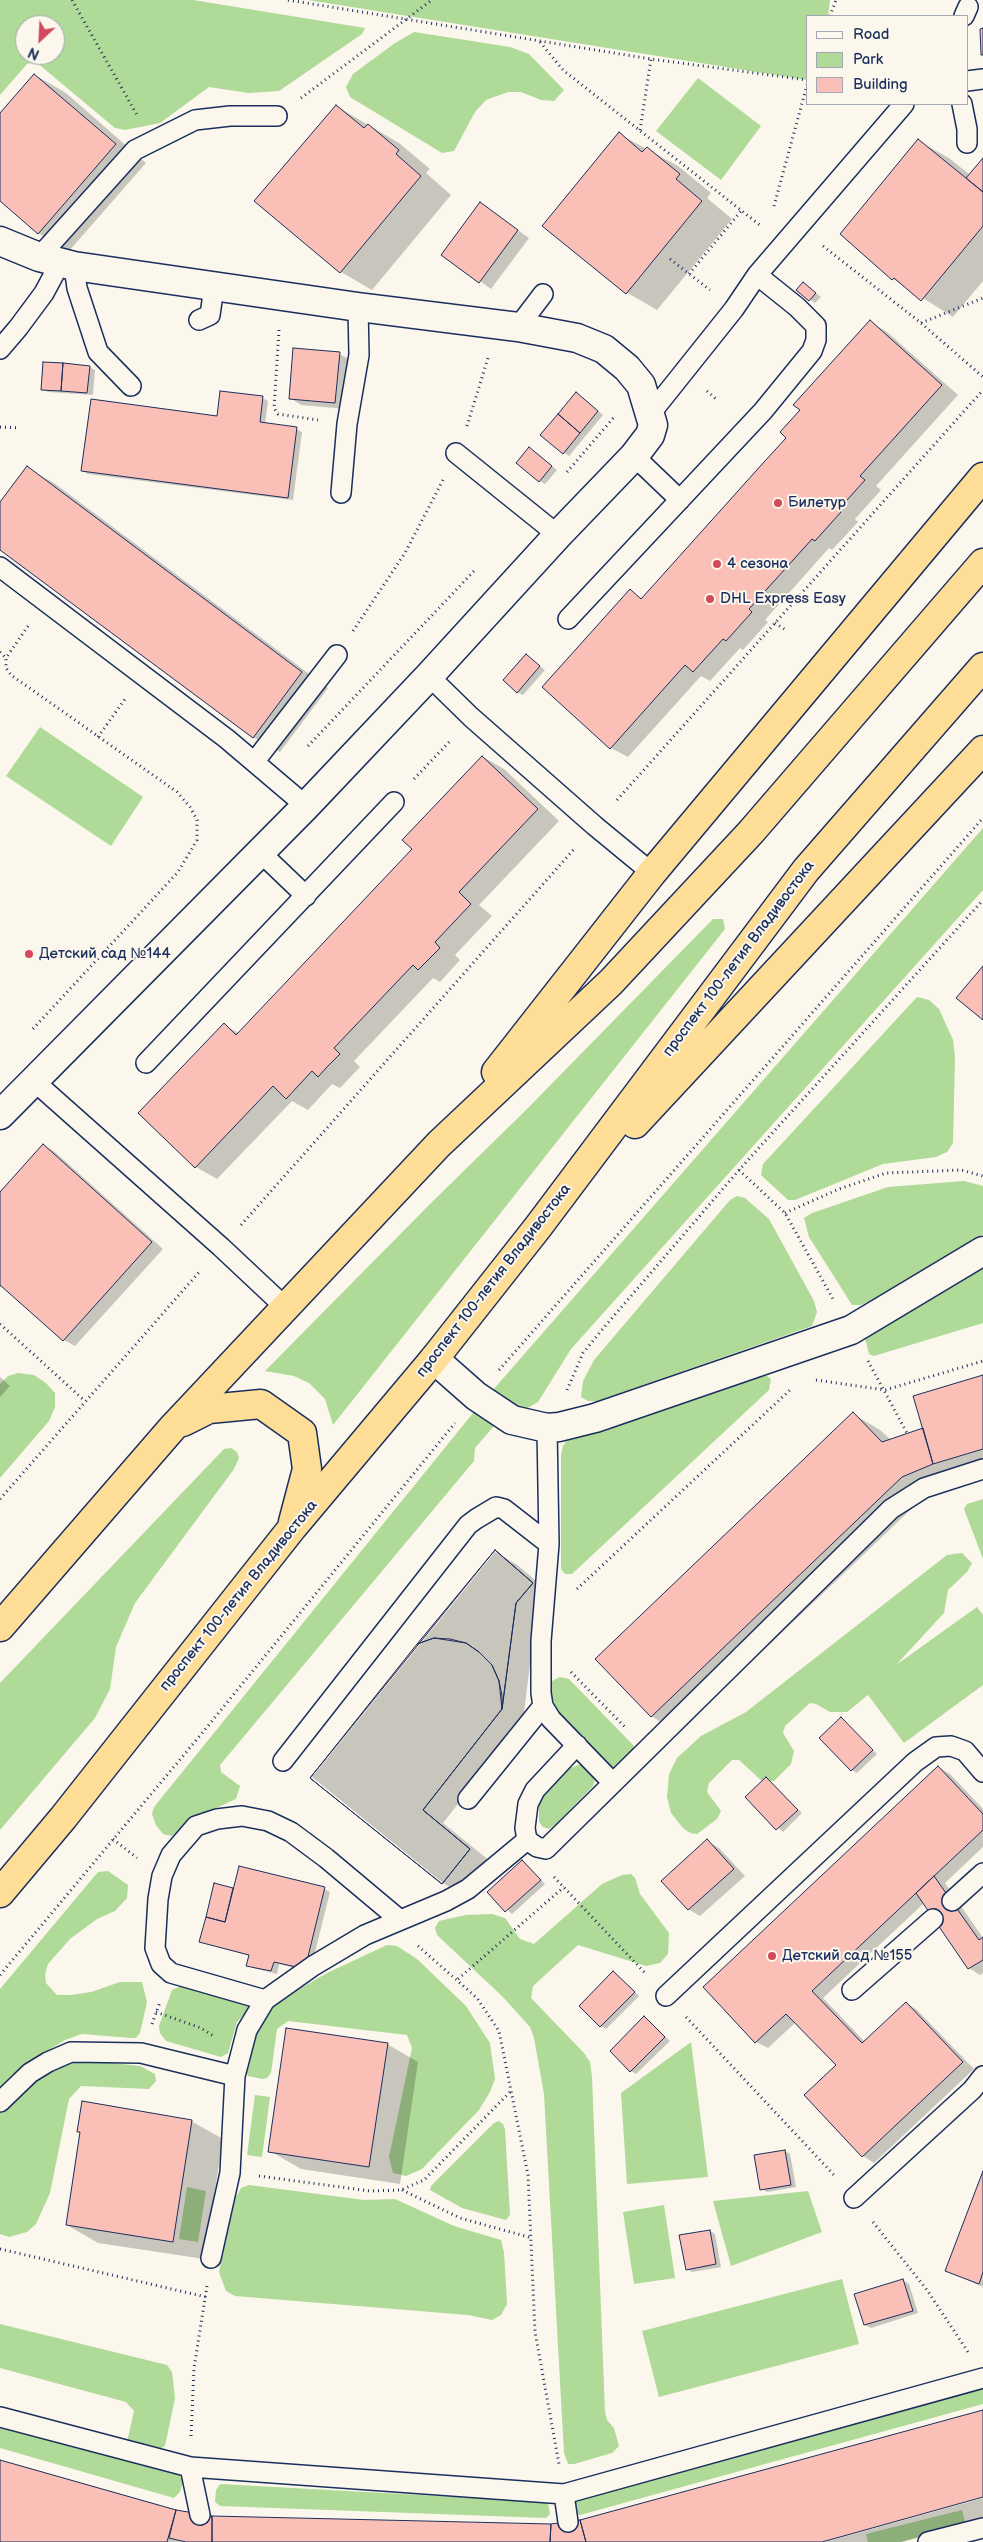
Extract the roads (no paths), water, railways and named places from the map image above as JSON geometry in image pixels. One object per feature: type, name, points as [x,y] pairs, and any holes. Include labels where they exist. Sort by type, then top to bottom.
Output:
[{"type":"highway","points":[[439,1144],[652,873],[983,478]]},
{"type":"highway","points":[[0,1627],[174,1426],[439,1144],[611,982],[751,832],[983,563]]},
{"type":"highway","name":"проспект 100-летия Владивостока","points":[[0,1893],[63,1818],[292,1528],[434,1359],[538,1227],[806,870],[983,667]]},
{"type":"highway","points":[[538,1227],[983,750]]},
{"type":"highway","points":[[174,1426],[210,1409],[261,1404],[302,1433],[307,1468],[292,1528]]},
{"type":"street","points":[[0,241],[58,262],[282,297],[508,326],[577,338],[604,349],[626,368],[641,385],[653,425],[650,435],[634,456],[306,806],[0,1115]]},
{"type":"street","points":[[434,1359],[476,1396],[512,1420],[553,1428],[595,1418],[851,1330],[983,1251]]},
{"type":"lane","points":[[968,81],[983,79]]},
{"type":"lane","points":[[651,414],[734,309],[757,275],[903,105]]},
{"type":"lane","points":[[962,105],[967,129],[966,143]]},
{"type":"lane","points":[[0,348],[18,328],[44,293],[58,262],[136,150],[195,120],[230,116],[276,116]]},
{"type":"lane","points":[[58,262],[77,288],[98,352],[131,386]]},
{"type":"lane","points":[[568,619],[762,411],[812,351],[816,340],[816,326],[797,307],[757,275]]},
{"type":"lane","points":[[199,320],[210,314],[214,287]]},
{"type":"lane","points":[[508,326],[543,294]]},
{"type":"lane","points":[[341,493],[347,424],[359,355],[358,307]]},
{"type":"lane","points":[[456,453],[558,535]]},
{"type":"lane","points":[[634,456],[680,500]]},
{"type":"lane","points":[[0,567],[255,761],[306,806]]},
{"type":"lane","points":[[255,761],[337,655]]},
{"type":"lane","points":[[429,676],[471,717],[594,826],[652,873]]},
{"type":"lane","points":[[146,1063],[394,802]]},
{"type":"lane","points":[[260,852],[306,896]]},
{"type":"lane","points":[[34,1082],[221,1247],[286,1308]]},
{"type":"lane","points":[[553,1428],[549,1544],[541,1641],[540,1684],[543,1706],[551,1719],[613,1783]]},
{"type":"lane","points":[[576,1745],[536,1790],[528,1804],[525,1828],[527,1840],[537,1847],[546,1849],[891,1509],[924,1488],[983,1469]]},
{"type":"lane","points":[[283,1761],[468,1526],[476,1519],[496,1507],[504,1509],[549,1544]]},
{"type":"lane","points":[[468,1799],[543,1706]]},
{"type":"lane","points":[[666,1996],[915,1762],[936,1747],[950,1746],[965,1751],[983,1772]]},
{"type":"lane","points":[[265,2000],[171,1973],[161,1964],[155,1948],[158,1899],[162,1876],[171,1855],[196,1826],[217,1819],[242,1816],[268,1821],[291,1832],[326,1858],[393,1922]]},
{"type":"lane","points":[[211,2258],[230,2172],[235,2076],[240,2052],[246,2030],[265,2000],[314,1966],[393,1922],[446,1901],[468,1889],[527,1840]]},
{"type":"lane","points":[[952,1901],[983,1873]]},
{"type":"lane","points":[[852,1990],[933,1919]]},
{"type":"lane","points":[[0,2102],[30,2073],[48,2062],[71,2052],[141,2053],[235,2076]]},
{"type":"lane","points":[[854,2198],[965,2096],[983,2076]]},
{"type":"lane","points":[[0,2417],[190,2467],[564,2494],[983,2378]]},
{"type":"lane","points":[[190,2467],[200,2515]]},
{"type":"lane","points":[[564,2494],[568,2522]]},
{"type":"lane","points":[[928,2542],[983,2528]]},
{"type":"place","name":"Билетур","points":[[778,503]]},
{"type":"place","name":"4 сезона","points":[[717,564]]},
{"type":"place","name":"DHL Express Easy","points":[[710,599]]},
{"type":"place","name":"Детский сад №144","points":[[29,954]]},
{"type":"place","name":"Детский сад №155","points":[[772,1956]]}]
